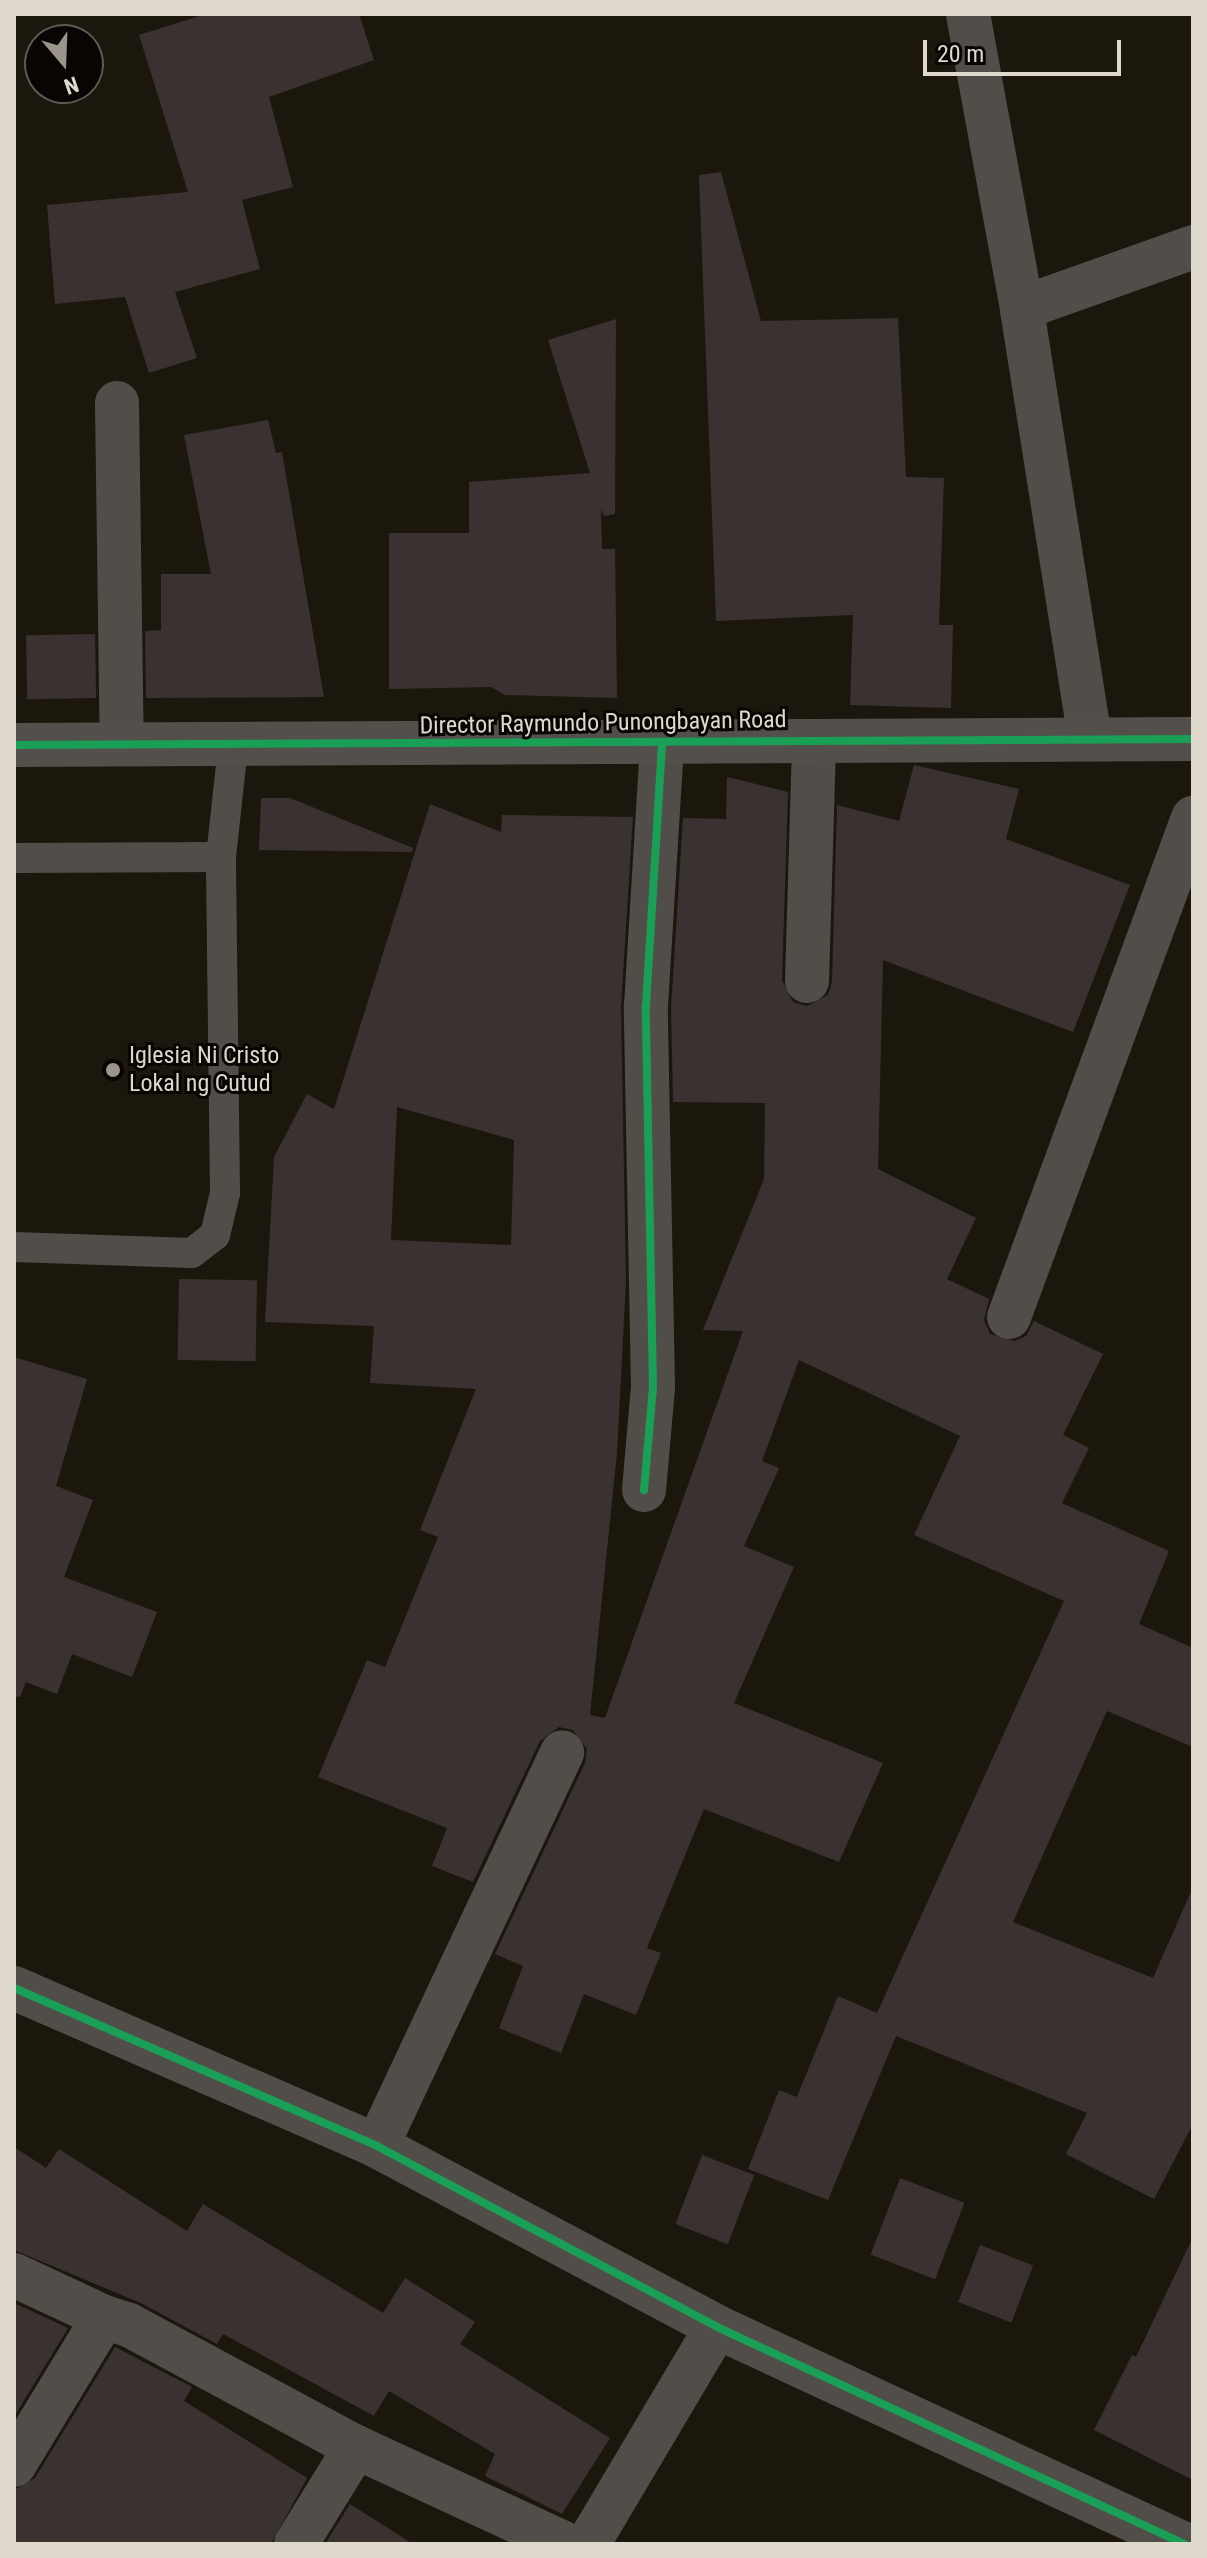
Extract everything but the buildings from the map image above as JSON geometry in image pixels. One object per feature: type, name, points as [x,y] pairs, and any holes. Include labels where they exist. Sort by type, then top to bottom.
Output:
[{"type":"street","points":[[968,14],[1022,308],[1090,739]]},
{"type":"street","points":[[1022,308],[1193,247]]},
{"type":"street","points":[[117,403],[122,744]]},
{"type":"street","name":"Director Raymundo Punongbayan Road","points":[[14,745],[662,745],[1193,739]]},
{"type":"street","points":[[807,981],[814,741]]},
{"type":"street","points":[[644,1490],[653,1387],[646,1006],[662,745]]},
{"type":"street","points":[[1009,1317],[1193,818]]},
{"type":"street","points":[[377,2146],[562,1752]]},
{"type":"street","points":[[14,1988],[377,2146],[717,2327],[1184,2544]]},
{"type":"street","points":[[14,2275],[104,2317],[129,2325],[356,2447],[566,2544]]},
{"type":"street","points":[[14,2465],[104,2317]]},
{"type":"street","points":[[588,2544],[717,2327]]},
{"type":"street","points":[[296,2544],[356,2447]]},
{"type":"lane","points":[[14,1247],[192,1253],[215,1235],[225,1193],[221,857],[233,747]]},
{"type":"lane","points":[[14,858],[221,857]]},
{"type":"cycle path","points":[[14,745],[1193,739]]},
{"type":"cycle path","points":[[644,1490],[653,1387],[646,1006],[662,745]]},
{"type":"cycle path","points":[[14,1988],[377,2146],[717,2327],[1184,2544]]},
{"type":"place","name":"Iglesia Ni Cristo Lokal ng Cutud","points":[[113,1070]]}]
